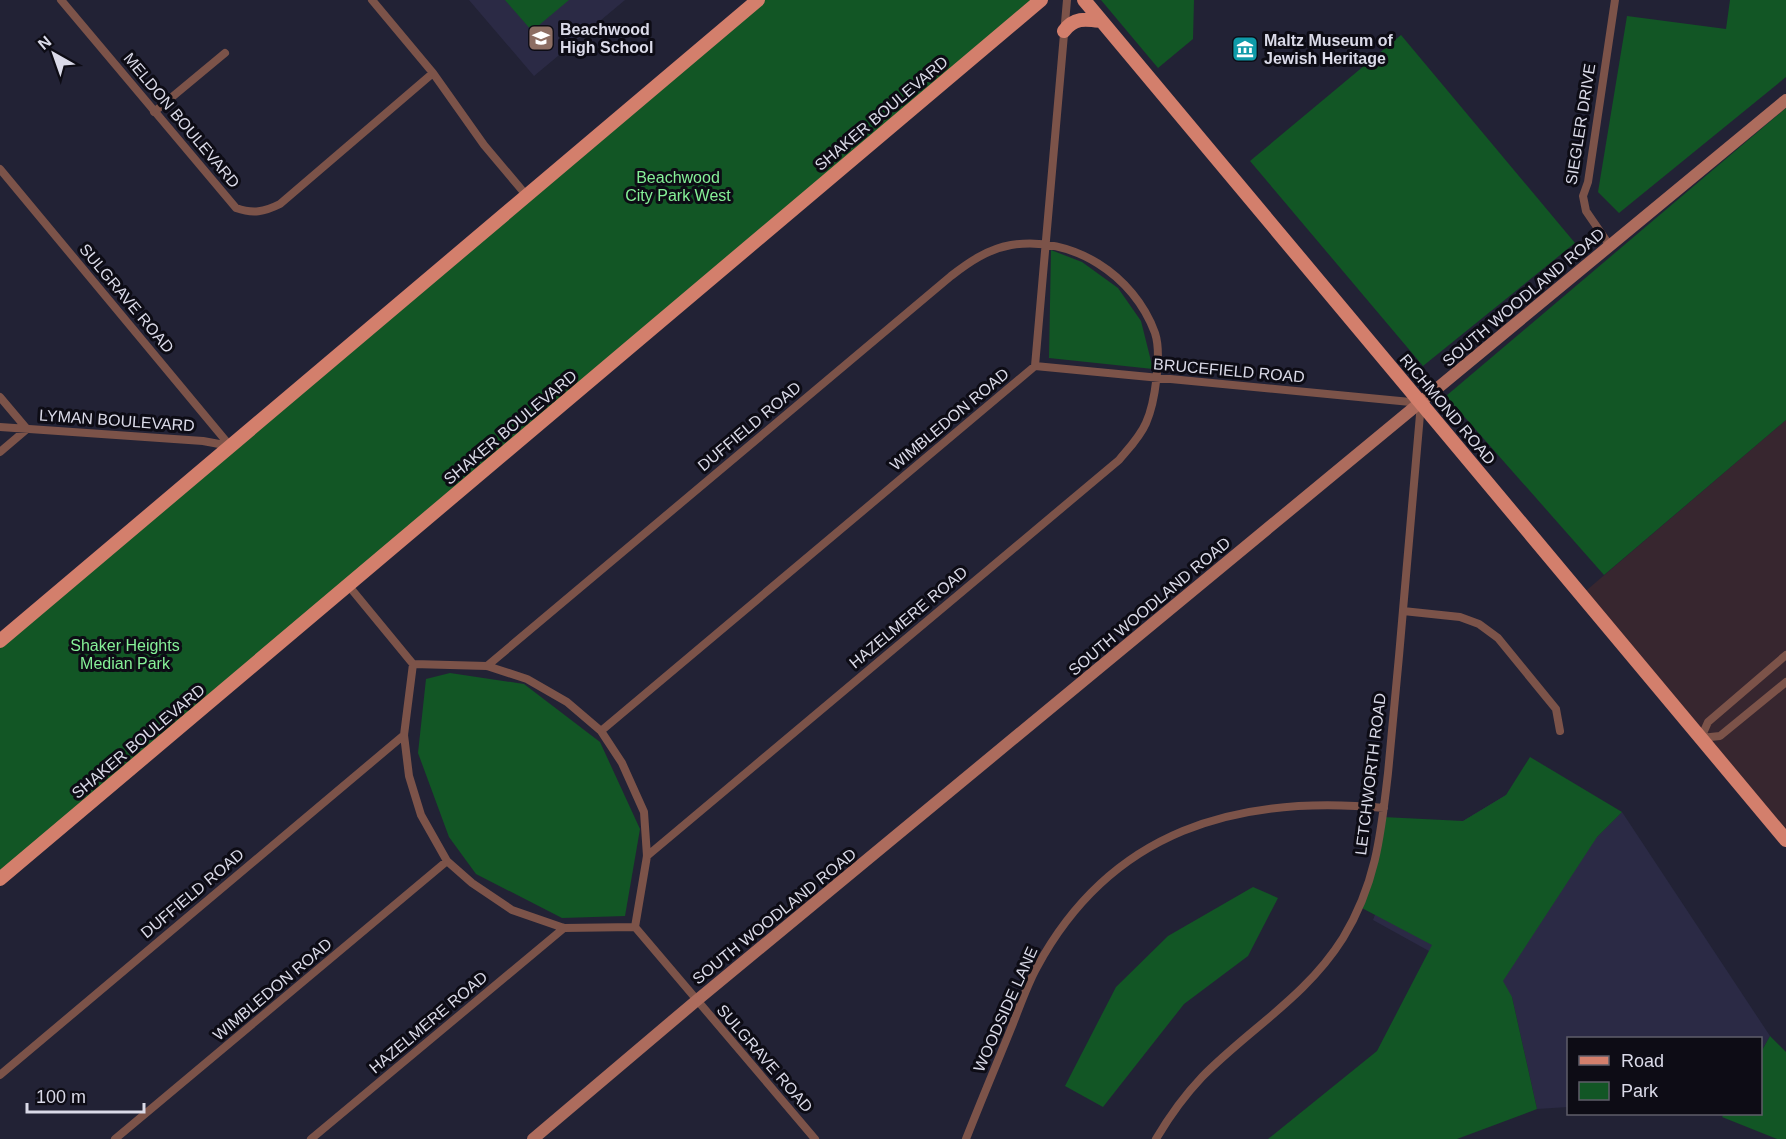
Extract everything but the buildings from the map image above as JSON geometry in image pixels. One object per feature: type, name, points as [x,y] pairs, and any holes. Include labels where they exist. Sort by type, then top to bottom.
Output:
[{"type":"main road","points":[[0,641],[758,0]]},
{"type":"main road","name":"SHAKER BOULEVARD","points":[[0,879],[1041,0]]},
{"type":"main road","name":"RICHMOND ROAD","points":[[1084,0],[1786,840]]},
{"type":"main road","points":[[1064,31],[1069,24],[1078,20],[1101,21]]},
{"type":"street","name":"MELDON BOULEVARD","points":[[62,0],[236,208],[249,213],[266,211],[280,204],[433,73]]},
{"type":"street","points":[[372,0],[433,73],[484,145],[527,196]]},
{"type":"street","points":[[1035,366],[1067,0]]},
{"type":"street","name":"SIEGLER DRIVE","points":[[1610,246],[1586,211],[1583,196],[1588,182],[1615,0]]},
{"type":"street","points":[[154,112],[225,53]]},
{"type":"street","name":"SOUTH WOODLAND ROAD","points":[[532,1139],[1786,100]]},
{"type":"street","name":"SULGRAVE ROAD","points":[[0,169],[231,447]]},
{"type":"street","name":"DUFFIELD ROAD","points":[[487,666],[975,258],[1011,245],[1047,244],[1078,252],[1096,261],[1117,278],[1142,306],[1156,335],[1157,378]]},
{"type":"street","name":"BRUCEFIELD ROAD","points":[[1035,366],[1421,403]]},
{"type":"street","name":"WIMBLEDON ROAD","points":[[601,731],[1035,366]]},
{"type":"street","name":"HAZELMERE ROAD","points":[[647,856],[1119,459],[1139,436],[1147,422],[1157,378]]},
{"type":"street","points":[[0,397],[27,429],[0,452]]},
{"type":"street","name":"LETCHWORTH ROAD","points":[[1156,1139],[1182,1100],[1201,1078],[1297,995],[1321,969],[1343,938],[1360,907],[1370,880],[1380,843],[1384,808],[1421,403]]},
{"type":"street","name":"LYMAN BOULEVARD","points":[[0,428],[203,441],[231,447]]},
{"type":"street","points":[[348,585],[413,664],[404,735],[409,776],[421,815],[447,861],[472,883],[512,910],[564,928],[635,927],[647,856],[644,812],[622,763],[601,731],[567,702],[527,678],[487,666],[413,664]]},
{"type":"street","points":[[1403,611],[1460,617],[1479,624],[1498,638],[1556,710],[1560,732]]},
{"type":"street","points":[[1786,655],[1708,722],[1701,738],[1720,736],[1786,682]]},
{"type":"street","name":"DUFFIELD ROAD","points":[[0,1075],[404,735]]},
{"type":"street","name":"WOODSIDE LANE","points":[[966,1139],[1036,969],[1054,937],[1073,912],[1119,868],[1145,849],[1172,835],[1229,815],[1261,809],[1319,804],[1384,808]]},
{"type":"street","name":"WIMBLEDON ROAD","points":[[115,1139],[447,861]]},
{"type":"street","name":"SULGRAVE ROAD","points":[[635,927],[815,1139]]},
{"type":"street","name":"HAZELMERE ROAD","points":[[311,1139],[564,928]]},
{"type":"shaded area","name":"Beachwood High School","points":[[469,0],[625,0],[534,76]]},
{"type":"shaded area","points":[[1786,420],[1786,840],[1581,595]]},
{"type":"shaded area","points":[[1506,795],[1597,837],[1622,812],[1770,1036],[1762,1050],[1762,1037],[1567,1037],[1567,1107],[1537,1109],[1512,997],[1373,920],[1410,822],[1463,821]]},
{"type":"green space","points":[[505,0],[569,0],[532,31]]},
{"type":"green space","name":"Beachwood City Park West","points":[[758,0],[1041,0],[0,879],[0,641]]},
{"type":"green space","points":[[1101,0],[1194,0],[1193,39],[1158,68]]},
{"type":"green space","points":[[1730,0],[1786,0],[1786,77],[1619,213],[1598,192],[1627,16],[1726,29]]},
{"type":"green space","points":[[1401,35],[1575,243],[1423,366],[1250,161]]},
{"type":"green space","points":[[1786,108],[1786,420],[1604,575],[1446,396]]},
{"type":"green space","points":[[1051,250],[1082,262],[1118,288],[1141,321],[1153,369],[1049,358]]},
{"type":"green space","points":[[450,673],[524,684],[600,742],[640,829],[625,916],[562,918],[476,874],[449,837],[418,753],[426,679]]},
{"type":"green space","points":[[1530,757],[1622,812],[1597,837],[1503,981],[1512,997],[1537,1109],[1457,1139],[1268,1139],[1377,1051],[1432,945],[1360,907],[1383,817],[1463,821],[1506,795]]},
{"type":"green space","points":[[1253,887],[1278,898],[1248,956],[1184,1004],[1103,1107],[1065,1086],[1116,987],[1168,936]]},
{"type":"green space","points":[[1770,1036],[1786,1052],[1786,1139],[1777,1139],[1722,1117],[1723,1115],[1762,1115],[1762,1050]]},
{"type":"place","name":"Beachwood High School","points":[[541,38]]},
{"type":"place","name":"Maltz Museum of Jewish Heritage","points":[[1245,49]]},
{"type":"park label","name":"Shaker Heights Median Park","points":[[125,654]]}]
